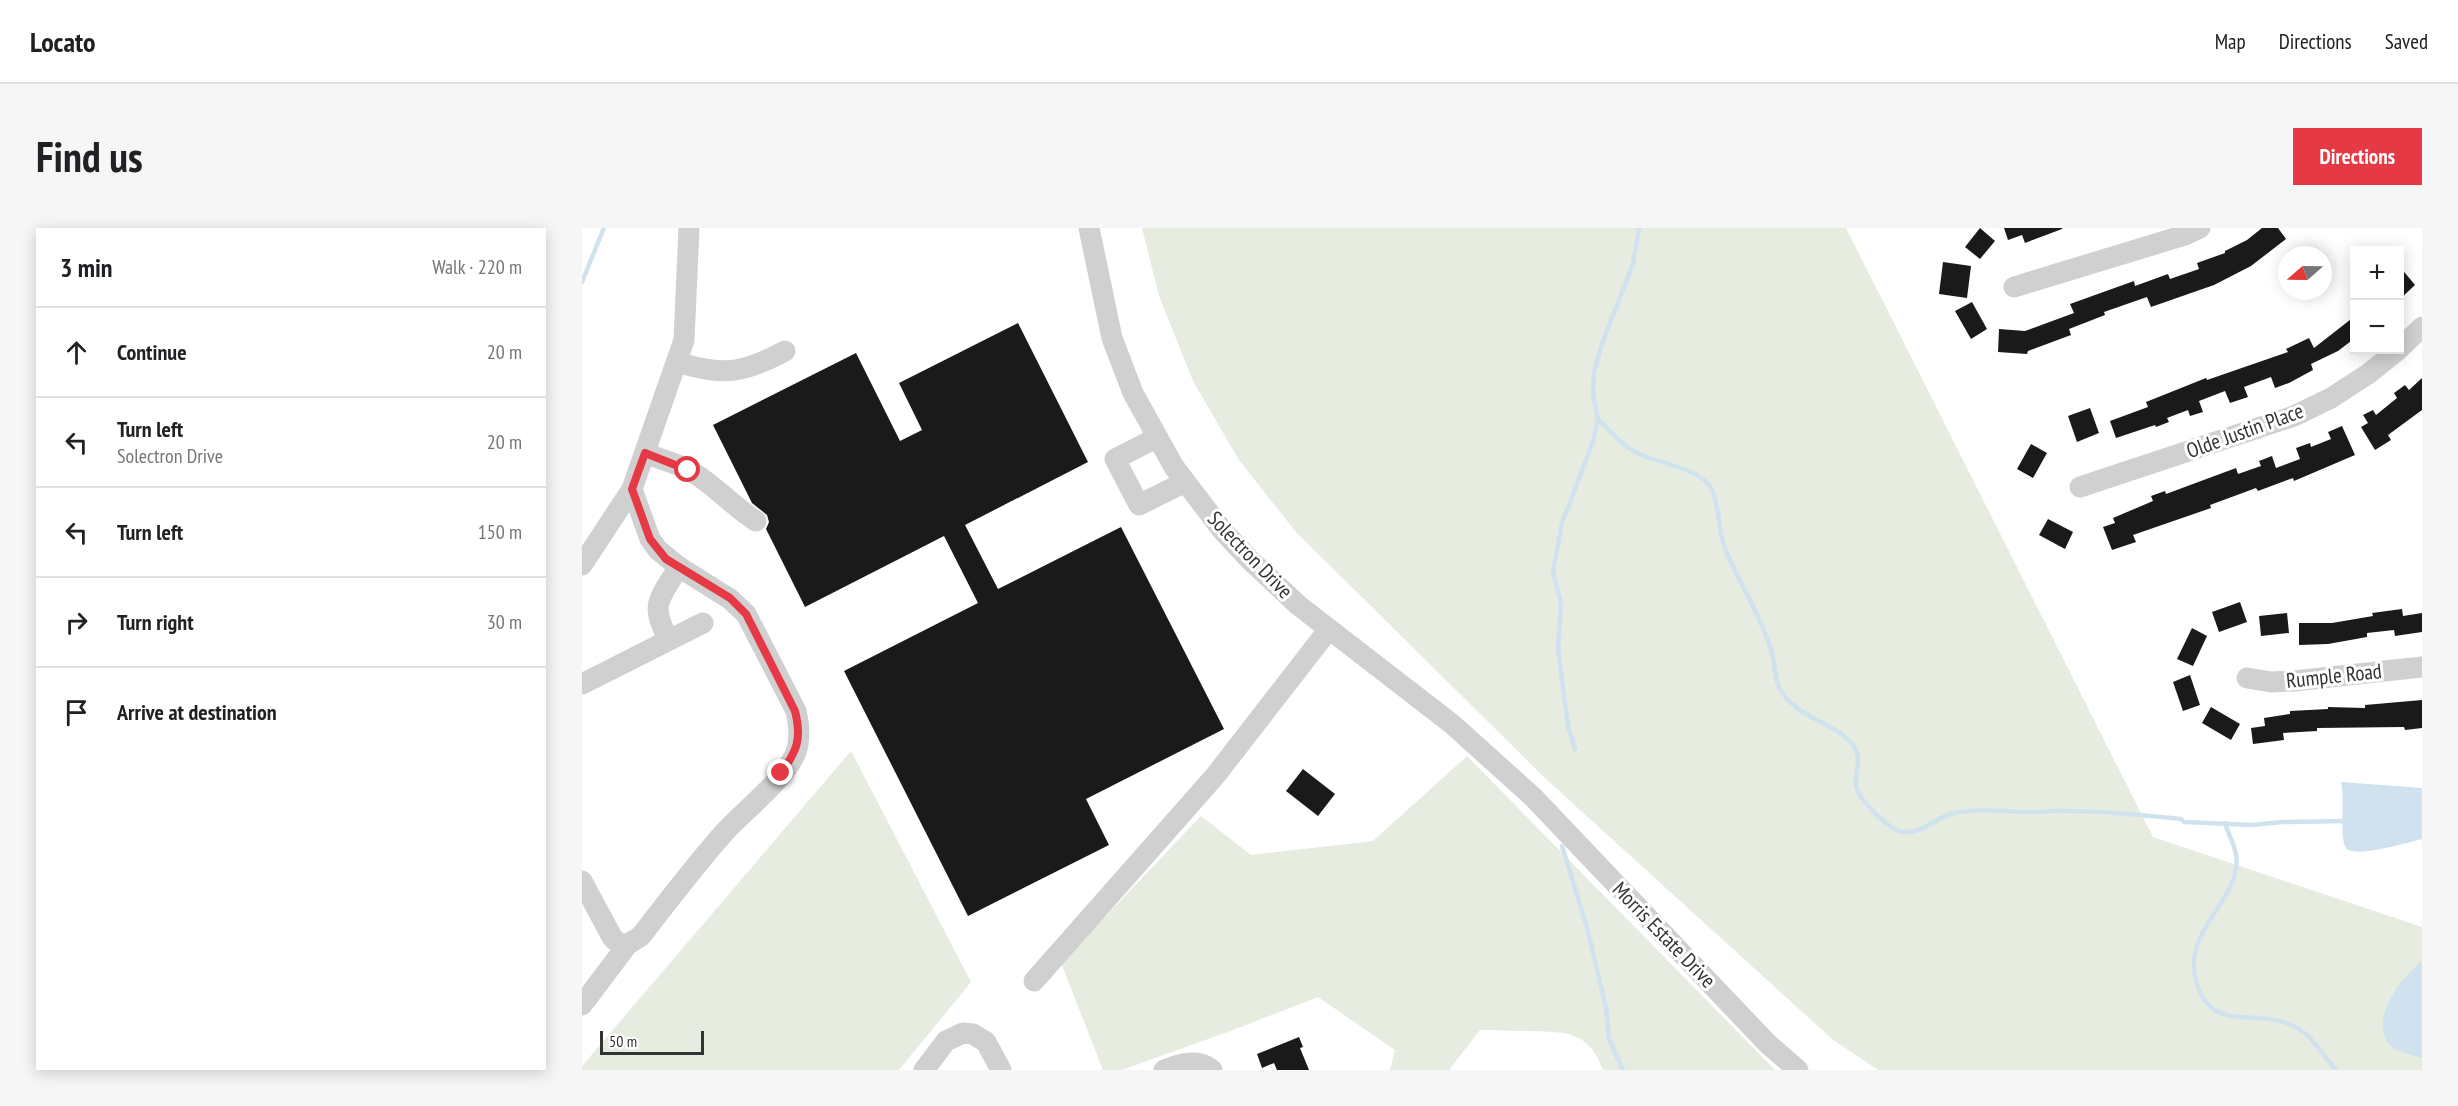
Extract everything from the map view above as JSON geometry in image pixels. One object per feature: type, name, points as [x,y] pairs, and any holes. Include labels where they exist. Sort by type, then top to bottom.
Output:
[{"type":"street","points":[[582,565],[632,489],[684,340],[689,228]]},
{"type":"street","name":"Solectron Drive","points":[[1089,228],[1114,346],[1133,393],[1156,438],[1185,482],[1223,531],[1298,605],[1452,724],[1533,797]]},
{"type":"street","points":[[2014,287],[2200,228]]},
{"type":"street","name":"Olde Justin Place","points":[[2404,344],[2422,327]]},
{"type":"street","points":[[677,362],[717,372],[736,371],[755,366],[784,351]]},
{"type":"street","name":"Olde Justin Place","points":[[2080,486],[2294,416],[2331,398],[2368,374],[2393,354]]},
{"type":"street","points":[[1156,438],[1115,459],[1138,505],[1185,482]]},
{"type":"street","points":[[645,453],[688,470],[756,521]]},
{"type":"street","points":[[582,1005],[628,944],[641,936],[724,833],[781,773],[795,753],[798,738],[799,725],[795,711],[746,614],[730,598],[666,559],[650,539],[632,489]]},
{"type":"street","points":[[669,640],[657,613],[661,597],[678,567]]},
{"type":"street","points":[[582,684],[703,623]]},
{"type":"street","points":[[1034,981],[1215,776],[1329,629]]},
{"type":"street","name":"Rumple Road","points":[[2247,678],[2271,682],[2294,681],[2422,667]]},
{"type":"street","name":"Morris Estate Drive","points":[[1533,797],[1767,1043],[1798,1070]]},
{"type":"street","points":[[582,881],[612,937],[619,944],[628,944]]},
{"type":"street","points":[[924,1070],[946,1041],[963,1033],[973,1034],[986,1042],[1001,1070]]},
{"type":"street","points":[[1164,1070],[1192,1062],[1201,1063],[1212,1070]]},
{"type":"shaded area","points":[[1142,228],[1846,228],[2153,837],[2422,927],[2422,1070],[1878,1070],[1832,1039],[1547,780],[1296,532],[1239,460],[1193,381],[1159,296]]},
{"type":"shaded area","points":[[851,751],[971,982],[899,1070],[582,1070],[582,1066]]},
{"type":"shaded area","points":[[1467,756],[1775,1070],[1603,1070],[1597,1057],[1584,1041],[1567,1034],[1480,1030],[1449,1070],[1390,1070],[1395,1050],[1318,997],[1122,1070],[1103,1070],[1061,963],[1201,816],[1251,855],[1373,841]]},
{"type":"water","points":[[2341,782],[2422,788],[2422,839],[2370,851],[2350,851],[2344,843]]},
{"type":"water","points":[[2422,961],[2422,1058],[2401,1052],[2391,1046],[2385,1036],[2383,1024],[2385,1012],[2397,988]]},
{"type":"building","points":[[1980,228],[1995,241],[1980,259],[1965,247]]},
{"type":"building","points":[[2004,228],[2062,229],[2025,243],[2022,235],[2008,240]]},
{"type":"building","points":[[2262,228],[2278,228],[2286,239],[2251,266],[2214,285],[2151,307],[2147,297],[2104,312],[2105,315],[2069,329],[2071,335],[2028,351],[2027,354],[1998,352],[1999,329],[2025,331],[2074,313],[2070,304],[2134,281],[2135,286],[2168,274],[2170,279],[2199,269],[2197,263],[2225,253]]},
{"type":"building","points":[[1943,262],[1971,266],[1967,298],[1939,294]]},
{"type":"building","points":[[2404,272],[2415,285],[2404,295]]},
{"type":"building","points":[[1972,302],[1987,329],[1971,339],[1955,311]]},
{"type":"building","points":[[2350,320],[2350,342],[2338,351],[2311,364],[2313,370],[2289,383],[2275,388],[2271,377],[2244,387],[2248,397],[2230,403],[2225,391],[2199,401],[2203,412],[2190,416],[2188,410],[2167,418],[2169,422],[2116,438],[2110,421],[2148,407],[2146,402],[2206,378],[2207,380],[2288,352],[2286,349],[2309,338],[2314,348]]},
{"type":"building","points":[[1018,323],[1088,462],[965,525],[998,589],[1121,527],[1224,729],[1086,799],[1109,845],[968,916],[844,671],[978,603],[944,536],[805,607],[766,529],[769,522],[767,515],[752,503],[713,425],[856,353],[900,441],[922,430],[899,383]]},
{"type":"building","points":[[2422,378],[2422,410],[2388,435],[2391,440],[2375,450],[2361,427],[2368,423],[2363,415],[2373,410],[2376,415],[2397,398],[2394,393],[2405,385],[2409,390]]},
{"type":"building","points":[[2090,408],[2099,433],[2077,442],[2068,416]]},
{"type":"building","points":[[2342,426],[2355,455],[2294,481],[2293,478],[2258,491],[2256,488],[2210,505],[2211,508],[2133,535],[2136,542],[2112,550],[2103,527],[2115,523],[2113,518],[2153,501],[2151,496],[2165,491],[2166,494],[2236,468],[2238,474],[2261,466],[2259,461],[2272,456],[2276,468],[2300,459],[2296,448],[2310,443],[2311,447],[2331,439],[2328,432]]},
{"type":"building","points":[[2031,444],[2047,453],[2033,478],[2017,469]]},
{"type":"building","points":[[2048,519],[2073,532],[2065,549],[2039,535]]},
{"type":"building","points":[[2240,602],[2247,622],[2219,632],[2212,612]]},
{"type":"building","points":[[2402,609],[2403,616],[2422,613],[2422,632],[2395,636],[2394,630],[2367,633],[2367,637],[2328,644],[2299,645],[2299,623],[2332,623],[2373,616],[2372,613]]},
{"type":"building","points":[[2287,613],[2289,633],[2261,636],[2259,616]]},
{"type":"building","points":[[2192,628],[2207,636],[2193,666],[2177,659]]},
{"type":"building","points":[[2190,675],[2200,705],[2183,711],[2173,682]]},
{"type":"building","points":[[2422,700],[2422,728],[2405,730],[2404,727],[2317,728],[2317,731],[2283,733],[2284,740],[2253,744],[2251,728],[2265,726],[2264,718],[2290,714],[2290,711],[2328,709],[2328,707],[2365,708],[2365,705]]},
{"type":"building","points":[[2211,707],[2240,724],[2231,740],[2202,723]]},
{"type":"building","points":[[1303,769],[1335,794],[1318,816],[1286,791]]},
{"type":"building","points":[[1299,1037],[1303,1047],[1300,1048],[1309,1070],[1277,1070],[1274,1063],[1262,1068],[1257,1054]]},
{"type":"waterway","points":[[582,282],[604,228]]},
{"type":"waterway","points":[[1575,749],[1568,726],[1558,648],[1561,604],[1553,572],[1562,523],[1593,442],[1598,419],[1593,394],[1594,372],[1603,341],[1633,264],[1639,228]]},
{"type":"waterway","points":[[1598,419],[1630,449],[1698,475],[1706,481],[1716,501],[1723,542],[1766,637],[1780,689],[1796,707],[1838,732],[1854,747],[1858,757],[1856,781],[1858,792],[1874,812],[1899,831],[1921,829],[1954,813],[1979,811],[2096,812],[2181,819],[2184,822],[2252,825],[2348,821]]},
{"type":"waterway","points":[[2225,823],[2235,850],[2236,865],[2230,887],[2206,926],[2194,958],[2196,981],[2202,997],[2211,1007],[2221,1013],[2273,1020],[2295,1027],[2309,1037],[2336,1070]]},
{"type":"waterway","points":[[1562,846],[1587,927],[1606,1008],[1609,1039],[1623,1070]]},
{"type":"route","points":[[688,470],[645,453],[632,489],[650,539],[666,559],[730,598],[746,614],[795,711],[799,725],[795,753],[781,773]]}]
